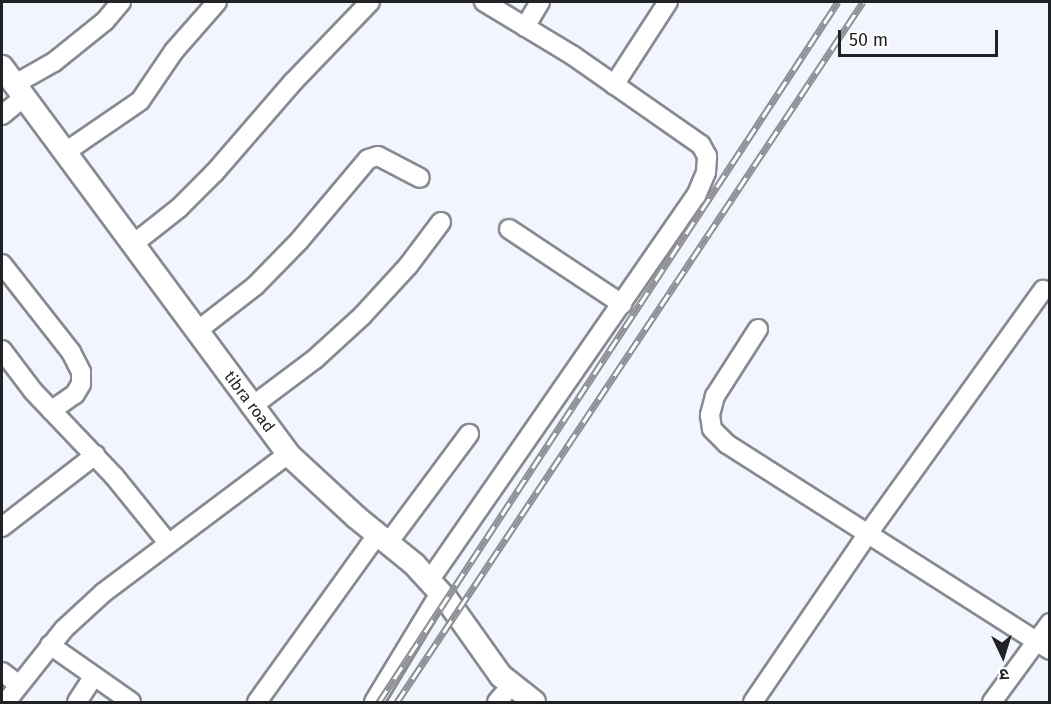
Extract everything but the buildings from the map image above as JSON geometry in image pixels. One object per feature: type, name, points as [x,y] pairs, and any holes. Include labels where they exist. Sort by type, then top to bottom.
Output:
[{"type":"street","points":[[2,115],[14,83],[54,62],[105,21],[121,2]]},
{"type":"street","points":[[64,153],[140,101],[174,51],[217,2]]},
{"type":"street","points":[[132,245],[179,208],[215,172],[293,82],[370,2]]},
{"type":"street","points":[[374,702],[435,587],[696,196],[706,172],[706,156],[701,145],[614,85],[484,2]]},
{"type":"street","points":[[525,27],[540,2]]},
{"type":"street","points":[[614,85],[668,2]]},
{"type":"street","name":"tibra road","points":[[14,83],[251,407],[288,454],[435,587],[501,676],[534,702]]},
{"type":"street","points":[[197,331],[255,286],[368,159],[378,156],[420,178]]},
{"type":"street","points":[[251,407],[315,359],[362,316],[408,266],[441,222]]},
{"type":"street","points":[[508,229],[622,304]]},
{"type":"street","points":[[2,264],[71,352],[81,372],[81,384],[75,394],[51,411]]},
{"type":"street","points":[[753,702],[867,535],[1043,290]]},
{"type":"street","points":[[758,328],[715,396],[710,415],[712,429],[727,444],[1042,646]]},
{"type":"street","points":[[2,350],[51,411],[94,455],[168,543]]},
{"type":"street","points":[[257,702],[382,539],[469,434]]},
{"type":"street","points":[[6,702],[50,645],[103,593],[288,454]]},
{"type":"street","points":[[3,522],[94,455]]},
{"type":"street","points":[[992,702],[1042,646],[1050,623]]},
{"type":"street","points":[[50,645],[131,702]]},
{"type":"street","points":[[2,672],[19,685]]},
{"type":"street","points":[[77,702],[94,676]]},
{"type":"street","points":[[497,702],[512,685]]},
{"type":"railway","points":[[379,702],[838,2]]},
{"type":"railway","points":[[397,702],[863,2]]}]
